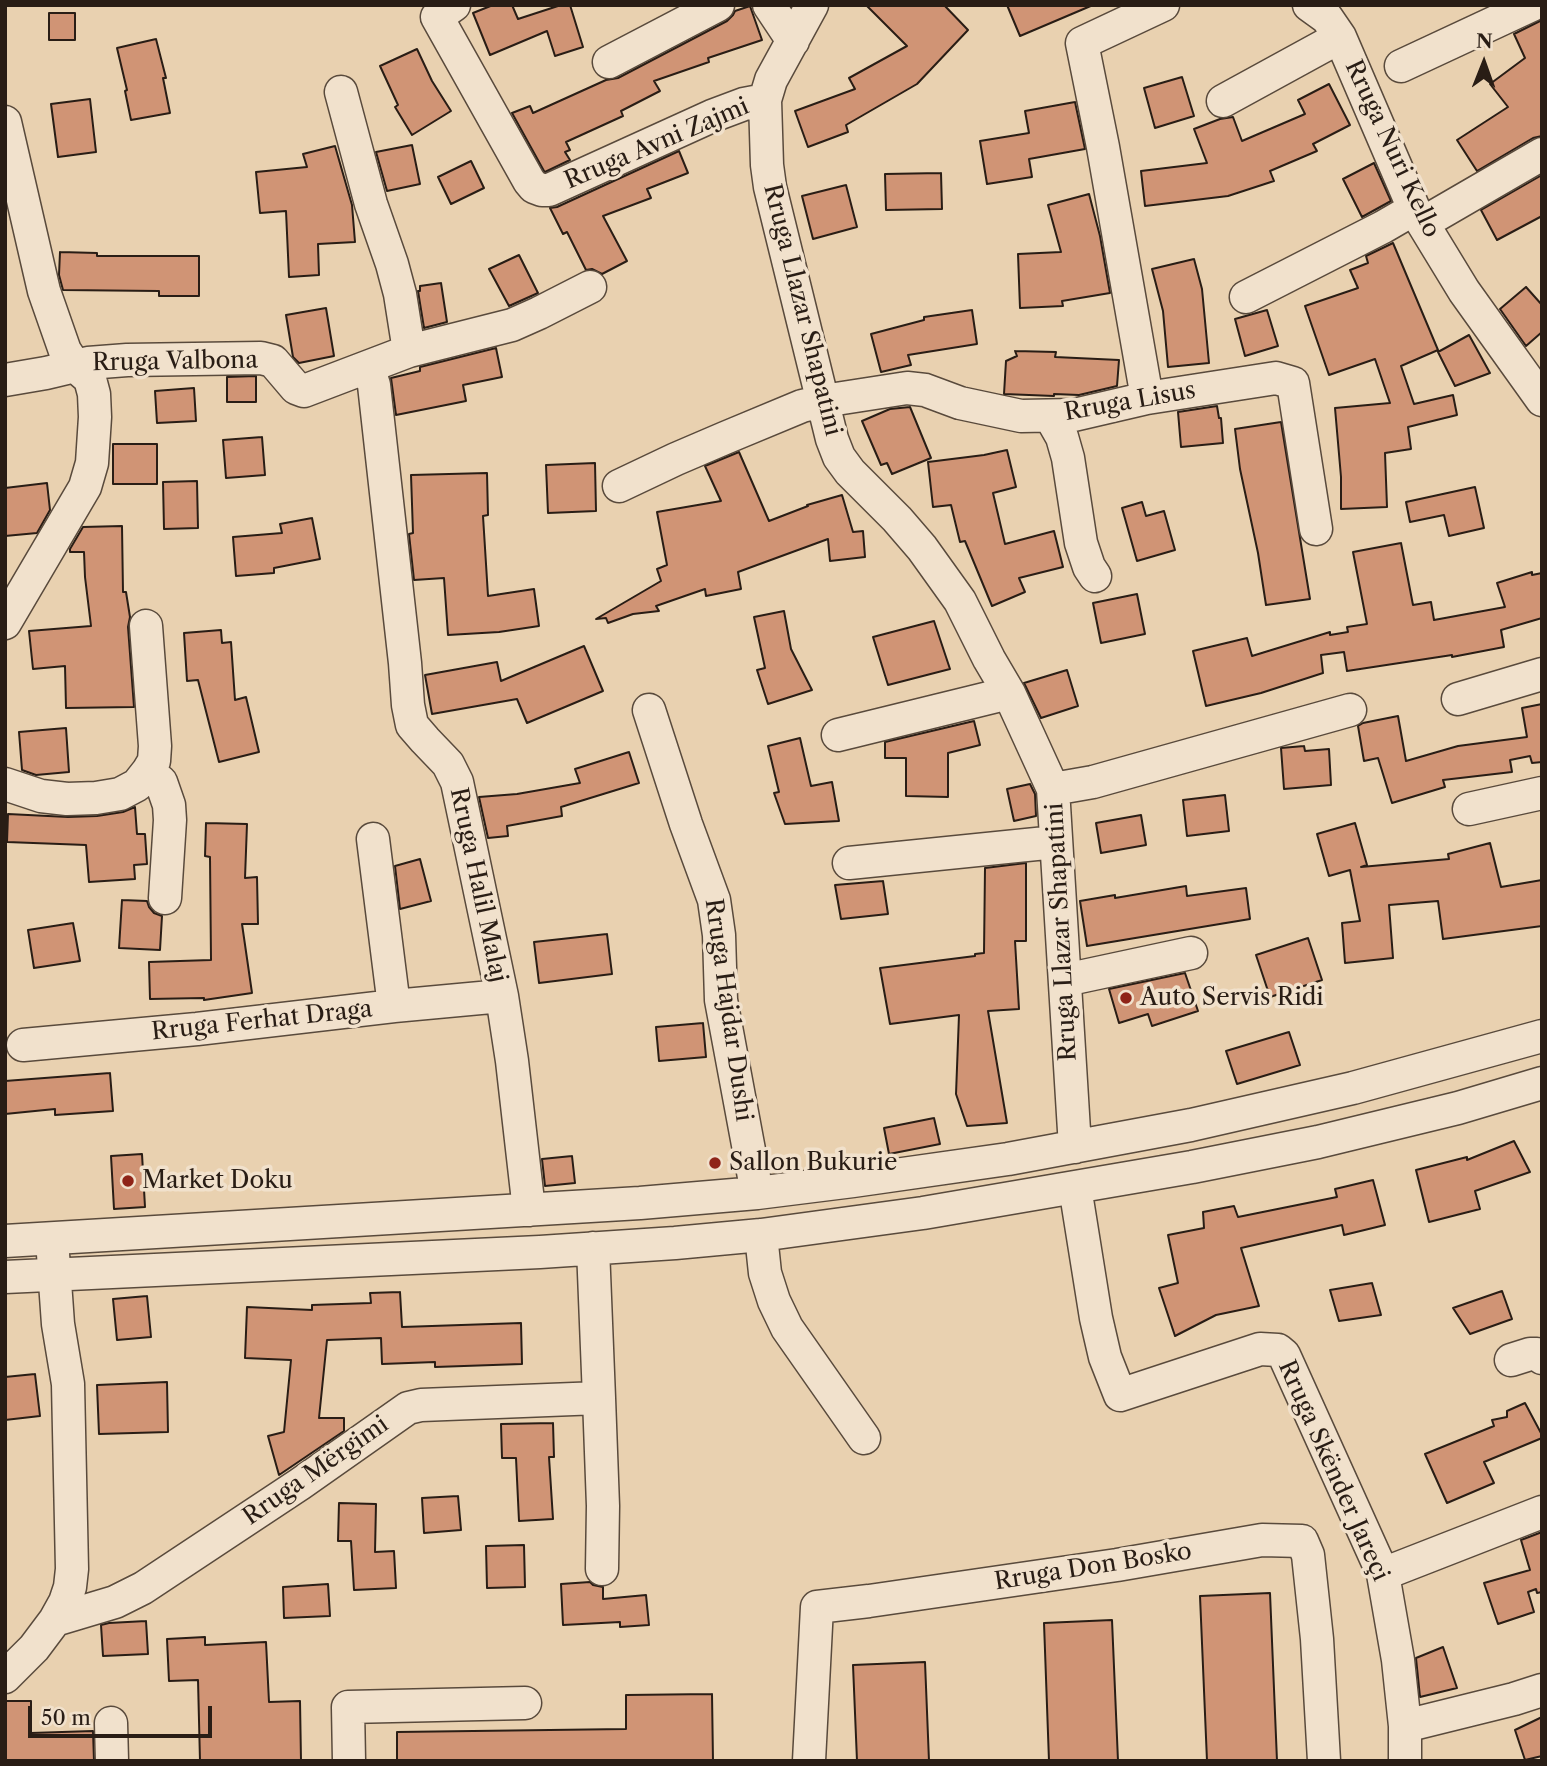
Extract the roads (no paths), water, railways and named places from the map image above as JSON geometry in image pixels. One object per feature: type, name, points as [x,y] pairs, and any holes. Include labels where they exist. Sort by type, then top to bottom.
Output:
[{"type":"street","points":[[609,62],[719,5]]},
{"type":"street","points":[[769,5],[793,41]]},
{"type":"street","name":"Rruga Llazar Shapatini","points":[[812,5],[771,80],[765,100],[770,187],[832,439],[839,457],[914,539],[960,601],[1009,693],[1053,789],[1075,1147]]},
{"type":"street","points":[[1147,398],[1082,43],[1163,5]]},
{"type":"street","name":"Rruga Nuri Kello","points":[[1309,5],[1327,19],[1340,37],[1418,216],[1464,291],[1542,400]]},
{"type":"street","points":[[1401,66],[1532,5]]},
{"type":"street","name":"Rruga Avni Zajmi","points":[[445,11],[529,181],[542,190],[550,190],[712,116],[744,104],[765,100]]},
{"type":"street","points":[[1223,101],[1340,37]]},
{"type":"street","points":[[341,92],[371,204],[400,294],[410,351]]},
{"type":"street","points":[[5,122],[44,291],[65,351],[75,366],[90,379],[94,394],[92,463],[85,487],[5,624]]},
{"type":"street","points":[[1245,297],[1383,227],[1418,216],[1542,154]]},
{"type":"street","name":"Rruga Valbona","points":[[5,380],[75,366],[127,360],[261,358],[273,361],[296,388],[304,391],[410,351],[512,325],[590,287]]},
{"type":"street","name":"Rruga Halil Malaj","points":[[368,367],[374,386],[408,705],[412,725],[449,764],[457,782],[502,996],[512,1060],[528,1210]]},
{"type":"street","name":"Rruga Lisus","points":[[618,486],[802,406],[823,401],[907,388],[925,390],[960,403],[1021,416],[1074,415],[1147,398],[1276,378],[1293,383],[1316,529]]},
{"type":"street","points":[[1050,416],[1062,437],[1068,458],[1081,543],[1095,576]]},
{"type":"street","points":[[5,784],[41,796],[67,799],[120,794],[137,785],[154,761],[155,746],[146,626]]},
{"type":"street","points":[[1458,699],[1542,674]]},
{"type":"street","points":[[838,735],[1009,693]]},
{"type":"street","name":"Rruga Hajdar Dushi","points":[[649,710],[714,900],[719,935],[721,1000],[757,1193]]},
{"type":"street","points":[[1053,789],[1093,782],[1350,710]]},
{"type":"street","points":[[148,771],[161,782],[169,805],[165,898]]},
{"type":"street","points":[[1469,809],[1542,793]]},
{"type":"street","points":[[373,839],[394,1006]]},
{"type":"street","points":[[849,863],[1056,842]]},
{"type":"street","points":[[1065,980],[1191,953]]},
{"type":"street","name":"Rruga Ferhat Draga","points":[[23,1045],[502,996]]},
{"type":"street","points":[[5,1241],[640,1203],[757,1193],[930,1171],[1191,1125],[1392,1077],[1542,1036]]},
{"type":"street","points":[[5,1278],[593,1248],[761,1235],[923,1213],[1192,1167],[1318,1142],[1458,1108],[1542,1083]]},
{"type":"street","name":"Rruga Skënder Jareçi","points":[[1075,1187],[1096,1318],[1105,1357],[1120,1395],[1260,1349],[1278,1350],[1284,1355],[1382,1574],[1398,1660],[1405,1726],[1405,1761]]},
{"type":"street","points":[[761,1235],[765,1273],[787,1328],[864,1438]]},
{"type":"street","points":[[5,1677],[34,1648],[55,1620],[70,1587],[72,1569],[68,1384],[58,1324],[52,1239]]},
{"type":"street","points":[[593,1248],[603,1506],[602,1569]]},
{"type":"street","points":[[1511,1360],[1530,1354],[1542,1358]]},
{"type":"street","name":"Rruga Mërgimi","points":[[55,1620],[115,1602],[144,1588],[408,1408],[421,1405],[599,1398]]},
{"type":"street","points":[[1382,1574],[1542,1512]]},
{"type":"street","name":"Rruga Don Bosko","points":[[809,1761],[817,1606],[1117,1565],[1262,1540],[1302,1541],[1308,1555],[1317,1639],[1324,1761]]},
{"type":"street","points":[[1405,1726],[1542,1690]]},
{"type":"street","points":[[349,1761],[348,1707],[526,1703]]},
{"type":"street","points":[[111,1723],[112,1761]]},
{"type":"place","name":"Auto Servis Ridi","points":[[1126,998]]},
{"type":"place","name":"Sallon Bukurie","points":[[715,1163]]},
{"type":"place","name":"Market Doku","points":[[128,1181]]}]
